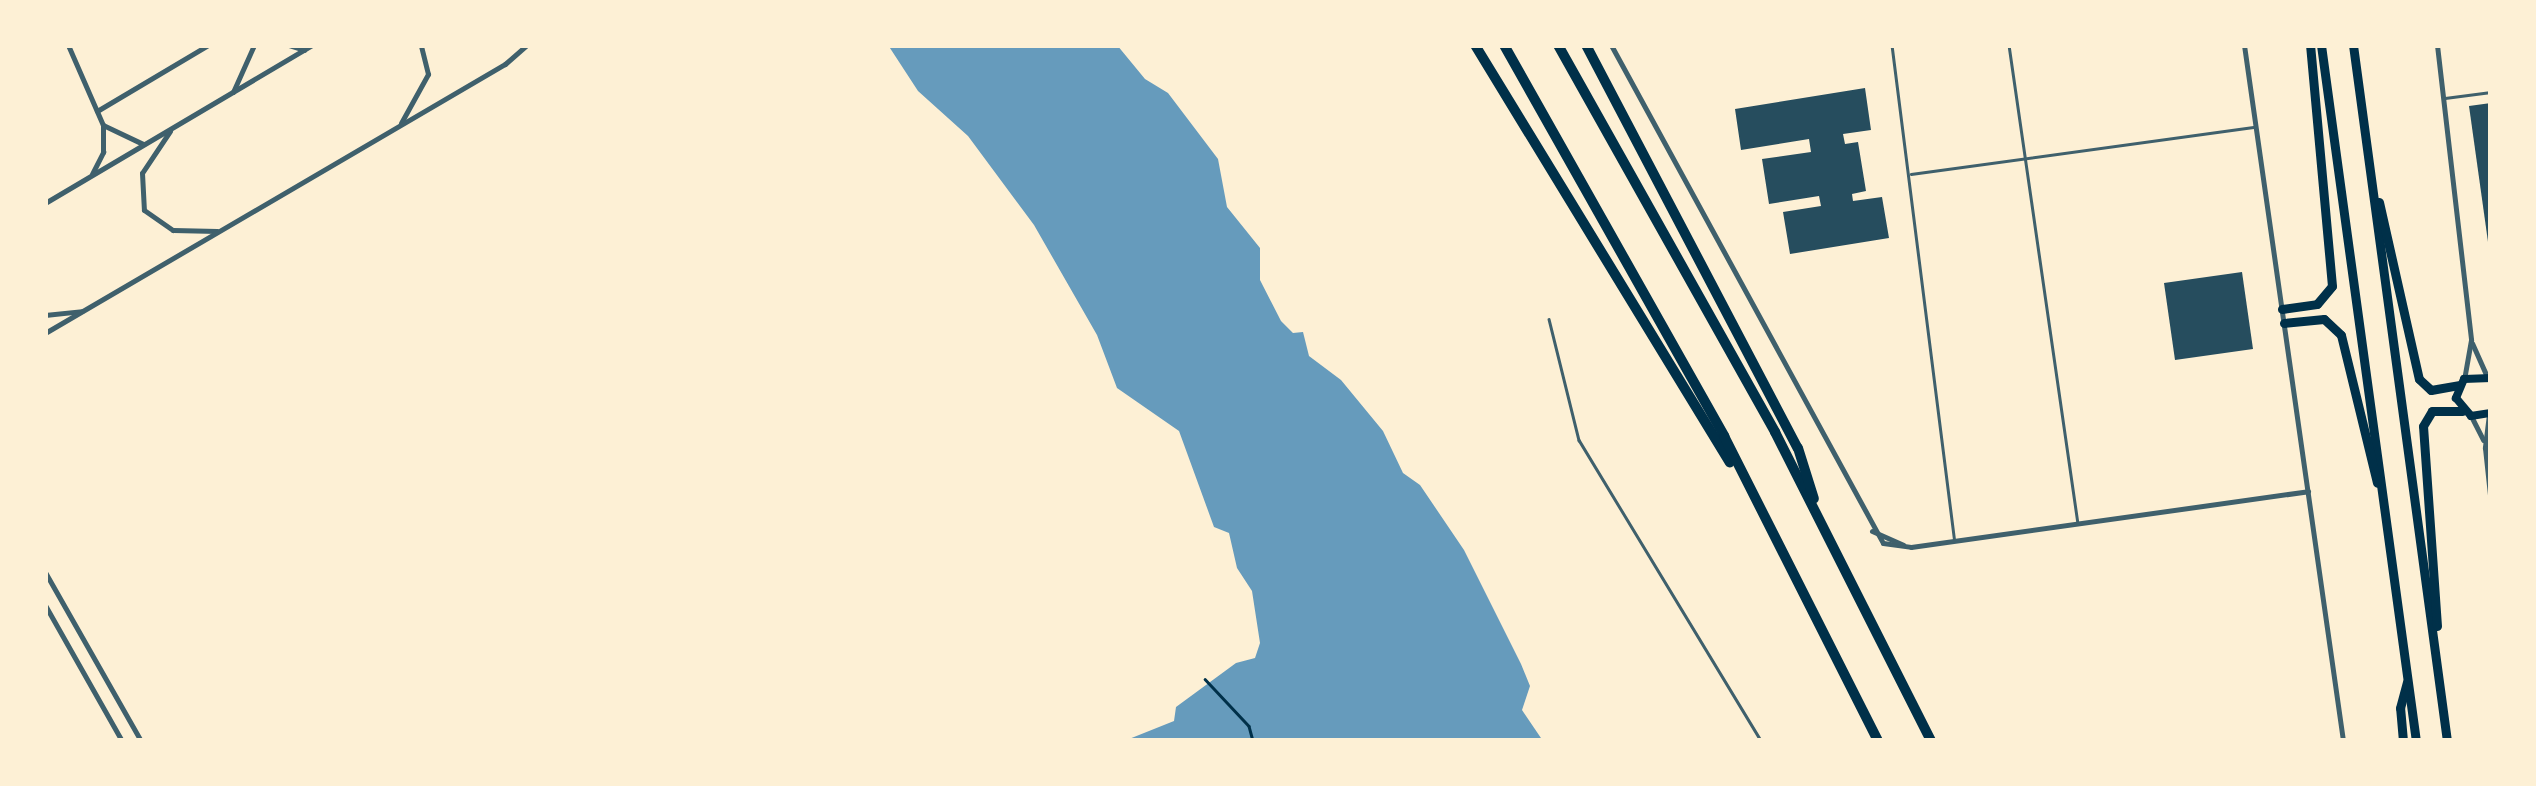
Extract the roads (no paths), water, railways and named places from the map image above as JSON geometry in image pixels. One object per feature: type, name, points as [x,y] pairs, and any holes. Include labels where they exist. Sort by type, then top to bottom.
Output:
[{"type":"highway","points":[[1474,45],[1754,498]]},
{"type":"highway","points":[[1504,45],[1754,498],[1878,741]]},
{"type":"highway","points":[[1558,45],[1814,506],[1931,741]]},
{"type":"highway","points":[[1586,45],[1798,448],[1814,506]]},
{"type":"highway","points":[[2282,309],[2317,304],[2332,286],[2310,45]]},
{"type":"highway","points":[[2321,45],[2416,741]]},
{"type":"highway","points":[[2354,45],[2447,741]]},
{"type":"highway","points":[[2369,166],[2419,379],[2431,390],[2461,382]]},
{"type":"highway","points":[[2284,323],[2324,319],[2341,335],[2385,511]]},
{"type":"highway","points":[[2442,704],[2423,426],[2432,410],[2466,414]]},
{"type":"highway","points":[[2404,741],[2400,708],[2408,679]]},
{"type":"main road","points":[[2490,377],[2461,382],[2466,414],[2490,414]]},
{"type":"street","points":[[68,45],[103,125],[103,152],[91,176]]},
{"type":"street","points":[[97,111],[208,45]]},
{"type":"street","points":[[230,94],[254,45]]},
{"type":"street","points":[[290,45],[304,50]]},
{"type":"street","points":[[45,202],[312,45]]},
{"type":"street","points":[[399,126],[428,74],[421,45]]},
{"type":"street","points":[[45,332],[399,126],[527,45]]},
{"type":"street","points":[[1610,45],[1739,272],[1871,531],[1911,546],[2308,491]]},
{"type":"street","points":[[2244,45],[2343,741]]},
{"type":"street","points":[[2436,45],[2471,340],[2461,382]]},
{"type":"street","points":[[103,125],[143,144]]},
{"type":"street","points":[[172,129],[142,174],[144,210],[173,230],[219,231]]},
{"type":"street","points":[[45,315],[83,311]]},
{"type":"street","points":[[2471,340],[2490,377]]},
{"type":"street","points":[[2466,414],[2484,448]]},
{"type":"street","points":[[2490,414],[2484,448],[2491,504]]},
{"type":"street","points":[[45,572],[141,741]]},
{"type":"street","points":[[45,605],[122,741]]},
{"type":"lane","points":[[1892,45],[1954,539]]},
{"type":"lane","points":[[2009,45],[2078,523]]},
{"type":"lane","points":[[2445,98],[2491,92]]},
{"type":"lane","points":[[1909,174],[2256,127]]},
{"type":"lane","points":[[1549,319],[1579,440],[1762,741]]},
{"type":"water","points":[[888,45],[1117,45],[1145,79],[1168,93],[1218,159],[1227,207],[1260,248],[1260,280],[1281,321],[1293,333],[1303,332],[1309,356],[1341,380],[1383,431],[1403,473],[1420,485],[1464,550],[1521,664],[1530,686],[1522,710],[1543,741],[1124,741],[1174,721],[1176,707],[1236,663],[1255,658],[1260,643],[1252,591],[1237,568],[1229,533],[1214,527],[1179,431],[1117,388],[1097,335],[1034,225],[968,136],[918,91]]}]
